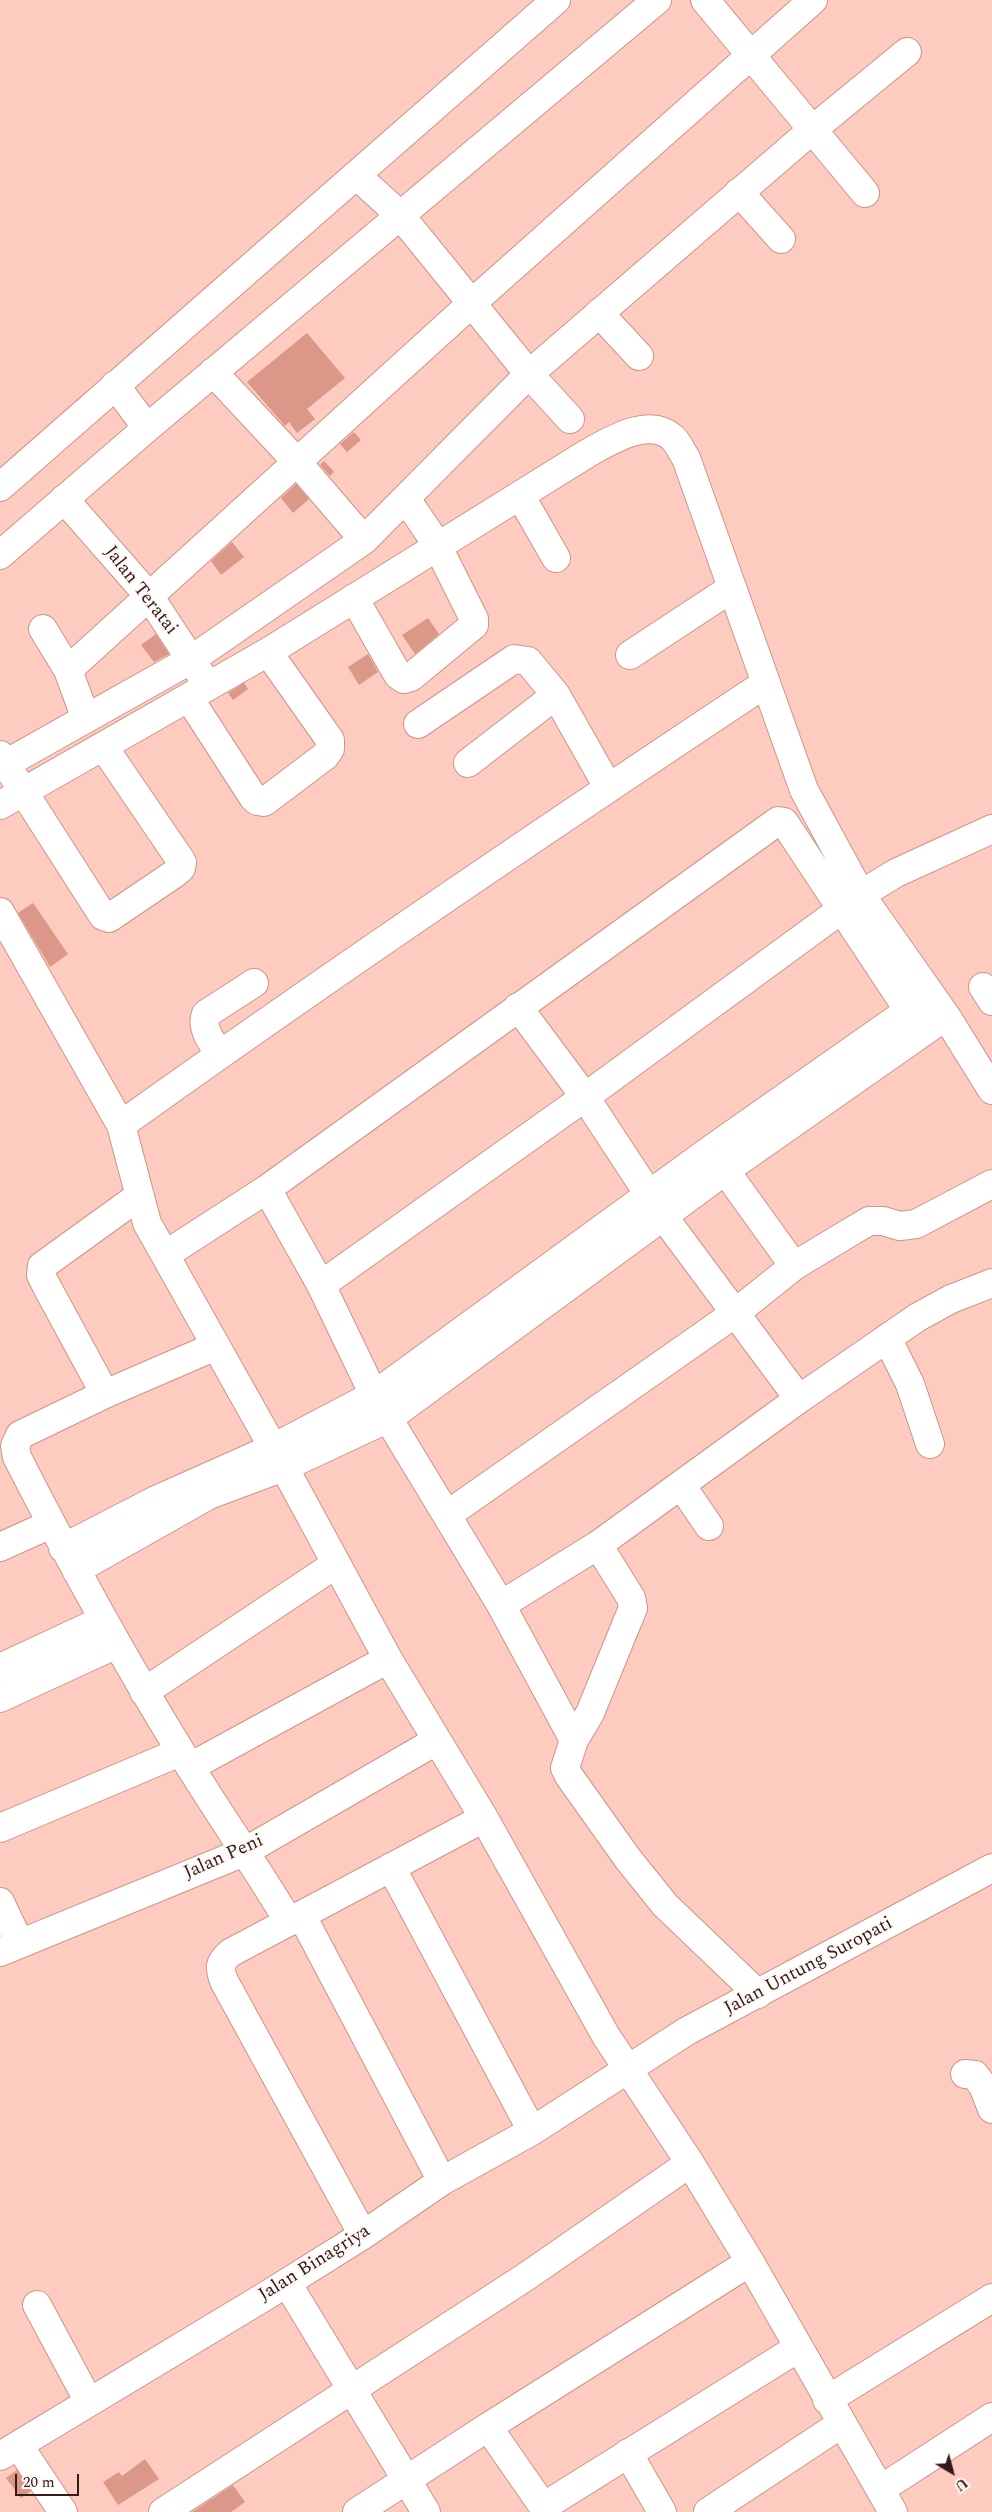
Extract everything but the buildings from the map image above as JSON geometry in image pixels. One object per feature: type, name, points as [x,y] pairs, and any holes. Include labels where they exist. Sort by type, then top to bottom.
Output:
[{"type":"street","points":[[0,487],[556,0]]},
{"type":"street","points":[[0,554],[213,372],[657,0]]},
{"type":"street","points":[[705,0],[865,193]]},
{"type":"street","points":[[68,670],[472,303],[813,0]]},
{"type":"street","points":[[15,796],[103,746],[198,678],[364,540],[529,374],[739,192],[907,52]]},
{"type":"street","points":[[356,175],[400,215],[529,374],[570,419]]},
{"type":"street","points":[[739,192],[781,240]]},
{"type":"street","points":[[600,313],[639,356]]},
{"type":"street","points":[[213,372],[297,462],[364,540]]},
{"type":"street","points":[[115,385],[147,428]]},
{"type":"street","points":[[103,746],[182,862],[181,868],[174,874],[109,918],[102,916],[15,796],[3,763],[86,718],[268,652],[354,598],[434,540],[520,495],[618,437],[639,430],[659,430],[673,438],[686,458],[804,790],[915,1021]]},
{"type":"street","points":[[520,495],[556,558]]},
{"type":"street","name":"Jalan Teratai","points":[[64,499],[149,596],[198,678],[253,797],[257,801],[264,802],[324,756],[330,749],[330,740],[268,652]]},
{"type":"street","points":[[354,598],[398,675],[404,679],[411,677],[474,625],[474,619],[434,540],[406,499]]},
{"type":"street","points":[[630,654],[732,588]]},
{"type":"street","points":[[43,628],[68,670],[86,718]]},
{"type":"street","points":[[418,724],[514,659],[528,661],[556,695],[608,787]]},
{"type":"street","points":[[121,1125],[220,1054],[608,787],[766,683]]},
{"type":"street","points":[[468,763],[556,695]]},
{"type":"street","points":[[165,1255],[267,1189],[778,821],[784,822],[857,898],[938,1005],[992,1090]]},
{"type":"street","points":[[321,1285],[585,1097],[857,898],[896,873],[992,829]]},
{"type":"street","points":[[0,912],[121,1125],[147,1223],[279,1458],[388,1659],[484,1818],[606,2036],[690,2163],[750,2262],[841,2424],[887,2501],[992,2417]]},
{"type":"street","points":[[220,1054],[206,1030],[203,1020],[206,1014],[254,982]]},
{"type":"street","points":[[70,1559],[205,1488],[279,1458],[389,1418],[718,1160],[938,1005]]},
{"type":"street","points":[[518,1007],[585,1097],[657,1206],[734,1314],[799,1399]]},
{"type":"street","points":[[718,1160],[794,1266]]},
{"type":"street","points":[[267,1189],[321,1285],[374,1395],[501,1605],[574,1740]]},
{"type":"street","points":[[447,1515],[734,1314],[794,1266],[869,1222],[883,1221],[900,1226],[916,1224],[989,1193]]},
{"type":"street","points":[[105,1394],[41,1275],[42,1266],[139,1196]]},
{"type":"street","points":[[279,1458],[657,1206]]},
{"type":"street","points":[[501,1605],[598,1545],[799,1399],[918,1317],[951,1299],[992,1283]]},
{"type":"street","points":[[887,1338],[910,1384],[930,1444]]},
{"type":"street","points":[[216,1346],[105,1394],[20,1435],[15,1446],[17,1457],[51,1524],[144,1692],[244,1852],[295,1919],[442,2181]]},
{"type":"street","points":[[681,1485],[709,1526]]},
{"type":"street","points":[[0,1547],[51,1524]]},
{"type":"street","points":[[598,1545],[631,1598],[633,1608],[590,1712],[574,1740],[565,1768],[628,1859],[665,1905],[758,1994]]},
{"type":"street","points":[[144,1692],[336,1564]]},
{"type":"street","points":[[0,1668],[103,1620]]},
{"type":"street","points":[[0,1698],[117,1644]]},
{"type":"street","points":[[0,1828],[185,1760],[388,1659]]},
{"type":"street","name":"Jalan Peni","points":[[10,1947],[244,1852],[436,1741]]},
{"type":"street","points":[[363,2235],[224,1981],[219,1968],[221,1961],[230,1953],[484,1818]]},
{"type":"street","points":[[391,1867],[532,2131]]},
{"type":"street","name":"Jalan Untung Suropati","points":[[628,2070],[687,2032],[758,1994],[989,1878]]},
{"type":"street","points":[[0,1902],[10,1947]]},
{"type":"street","name":"Jalan Binagriya","points":[[10,2451],[363,2235],[442,2181],[532,2131],[628,2070]]},
{"type":"street","points":[[965,2074],[975,2075],[983,2086],[992,2109]]},
{"type":"street","points":[[164,2512],[527,2276],[690,2163]]},
{"type":"street","points":[[386,2512],[416,2495],[492,2433],[750,2262]]},
{"type":"street","points":[[287,2282],[354,2389],[416,2495]]},
{"type":"street","points":[[828,2400],[992,2298]]},
{"type":"street","points":[[37,2305],[89,2402]]},
{"type":"street","points":[[492,2433],[545,2509],[628,2454],[798,2348]]},
{"type":"street","points":[[708,2512],[841,2424]]},
{"type":"street","points":[[10,2451],[63,2512]]},
{"type":"street","points":[[628,2454],[662,2512]]},
{"type":"street","points":[[357,2512],[416,2495]]}]
